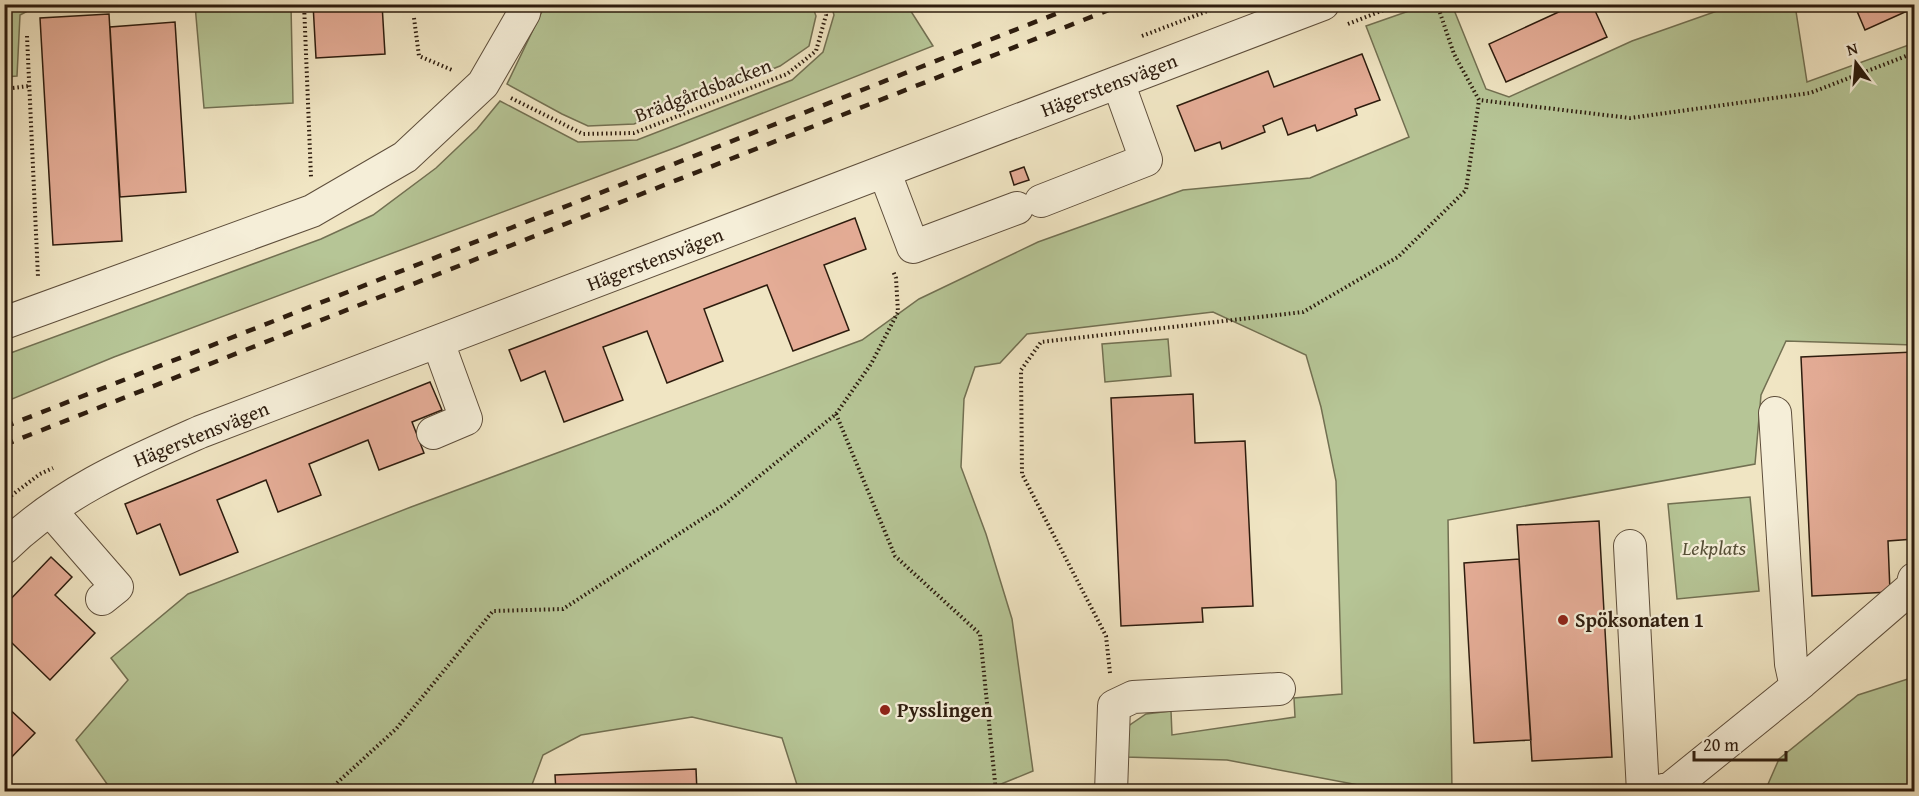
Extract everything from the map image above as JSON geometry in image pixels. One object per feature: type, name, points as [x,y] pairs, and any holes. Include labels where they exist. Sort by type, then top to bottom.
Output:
[{"type":"street","points":[[4,323],[312,211],[405,157],[483,84],[524,13],[526,4]]},
{"type":"street","name":"Hägerstensvägen","points":[[4,548],[50,510],[99,478],[200,432],[885,173],[1323,4]]},
{"type":"street","points":[[885,173],[913,247],[1146,160],[1118,82]]},
{"type":"street","points":[[433,433],[466,419],[438,342]]},
{"type":"street","points":[[1775,413],[1791,664],[1796,687]]},
{"type":"street","points":[[50,510],[117,587],[102,599]]},
{"type":"street","points":[[1630,546],[1657,790]]},
{"type":"street","points":[[1657,790],[1796,687],[1912,587],[1914,579]]},
{"type":"street","points":[[1111,792],[1114,706],[1133,698],[1279,689]]},
{"type":"path","points":[[304,4],[312,211]]},
{"type":"path","name":"Brädgårdsbacken","points":[[414,18],[419,56],[483,84],[583,134],[634,133],[787,74],[816,51],[826,15],[822,4]]},
{"type":"path","points":[[1114,706],[1106,636],[1022,474],[1021,370],[1041,342],[1303,312],[1398,257],[1466,190],[1479,100],[1454,54],[1437,4]]},
{"type":"path","points":[[27,36],[39,311]]},
{"type":"path","points":[[1479,100],[1630,118],[1810,93],[1914,53]]},
{"type":"path","points":[[4,88],[29,86]]},
{"type":"path","points":[[327,792],[396,729],[493,611],[563,609],[725,504],[836,414],[871,364],[898,312],[896,278],[892,268]]},
{"type":"path","points":[[836,414],[895,556],[980,634],[996,792]]},
{"type":"green space","points":[[4,5],[39,5],[20,15],[17,76],[5,77]]},
{"type":"green space","points":[[195,5],[291,5],[293,103],[204,108]]},
{"type":"green space","points":[[545,5],[812,5],[816,16],[809,46],[780,66],[634,124],[588,126],[507,84]]},
{"type":"green space","points":[[831,5],[907,5],[933,46],[677,147],[114,357],[5,402],[5,355],[321,239],[373,215],[436,168],[477,129],[500,101],[578,142],[637,140],[792,80],[823,52],[834,15]]},
{"type":"green space","points":[[1426,5],[1452,5],[1486,89],[1509,97],[1632,41],[1734,5],[1795,5],[1807,82],[1914,43],[1914,345],[1786,341],[1761,395],[1755,464],[1448,520],[1452,791],[1390,791],[1227,760],[1125,757],[1124,729],[1146,714],[1171,711],[1172,735],[1295,717],[1294,698],[1342,694],[1336,481],[1321,407],[1306,355],[1213,312],[1027,334],[1000,363],[975,367],[964,399],[961,467],[986,534],[1012,619],[1033,771],[984,791],[799,791],[782,738],[692,717],[581,735],[543,755],[528,792],[112,791],[76,740],[128,680],[111,658],[188,594],[411,507],[862,340],[919,299],[1038,242],[1183,190],[1310,178],[1409,137],[1366,26]]},
{"type":"green space","points":[[1168,339],[1171,376],[1105,382],[1102,344]]},
{"type":"green space","name":"Lekplats","points":[[1750,497],[1759,591],[1677,599],[1668,504]]},
{"type":"green space","points":[[1914,677],[1914,791],[1765,791],[1779,759],[1858,695]]},
{"type":"building","points":[[313,4],[382,4],[385,54],[316,58]]},
{"type":"building","points":[[382,4],[463,4],[463,6],[383,11]]},
{"type":"building","points":[[1576,4],[1592,4],[1607,37],[1506,82],[1489,44]]},
{"type":"building","points":[[1854,4],[1914,4],[1914,8],[1865,30]]},
{"type":"building","points":[[109,14],[122,241],[53,245],[40,18]]},
{"type":"building","points":[[175,22],[186,192],[120,197],[110,27]]},
{"type":"building","points":[[1362,54],[1380,100],[1355,109],[1357,115],[1317,131],[1315,125],[1288,135],[1282,118],[1263,126],[1265,132],[1222,149],[1220,142],[1195,151],[1177,106],[1268,71],[1274,87]]},
{"type":"building","points":[[1024,167],[1029,180],[1014,185],[1010,172]]},
{"type":"building","points":[[855,218],[866,249],[824,265],[849,330],[793,351],[767,285],[704,309],[723,361],[667,383],[647,331],[603,347],[623,400],[564,422],[545,371],[521,381],[509,350]]},
{"type":"building","points":[[1914,352],[1914,539],[1888,541],[1890,592],[1812,596],[1801,357]]},
{"type":"building","points":[[430,382],[442,410],[412,422],[424,453],[379,470],[368,440],[309,464],[321,495],[278,512],[266,480],[217,500],[238,552],[180,575],[160,524],[137,534],[125,504]]},
{"type":"building","points":[[1193,394],[1195,443],[1245,441],[1253,606],[1202,608],[1203,622],[1121,626],[1111,398]]},
{"type":"building","name":"Spöksonaten 1","points":[[1599,521],[1612,757],[1532,761],[1517,525]]},
{"type":"building","points":[[51,557],[72,577],[55,595],[95,633],[50,680],[12,643],[4,651],[4,606]]},
{"type":"building","name":"Spöksonaten 1","points":[[1519,559],[1531,740],[1474,743],[1464,563]]},
{"type":"building","points":[[4,704],[35,733],[4,765]]},
{"type":"building","points":[[696,769],[697,792],[556,792],[555,775]]},
{"type":"railway","points":[[4,427],[1081,4]]},
{"type":"railway","points":[[4,445],[1124,4]]},
{"type":"place","name":"Spöksonaten 1","points":[[1563,620]]},
{"type":"place","name":"Pysslingen","points":[[885,710]]}]
